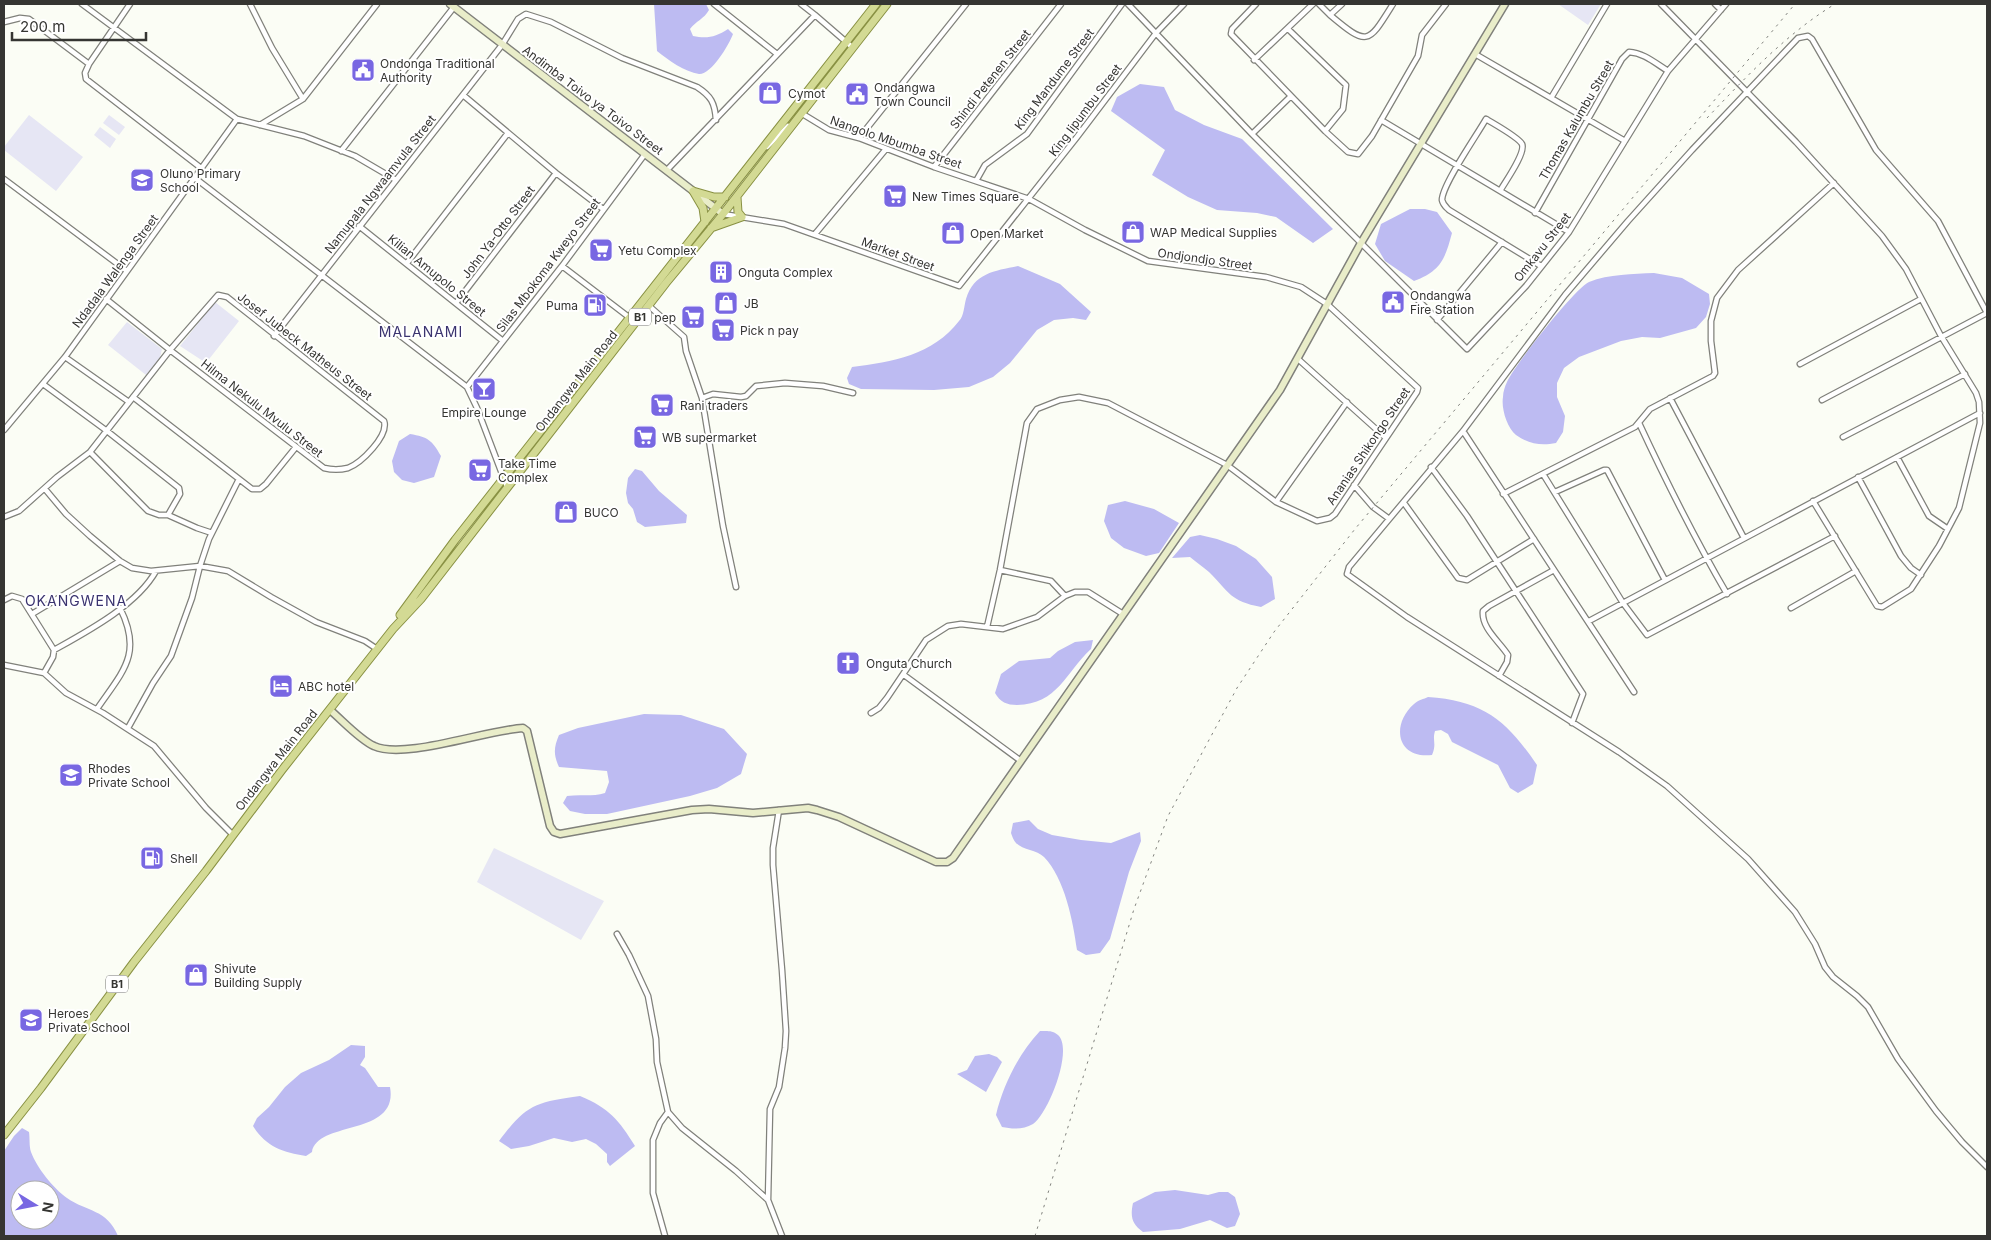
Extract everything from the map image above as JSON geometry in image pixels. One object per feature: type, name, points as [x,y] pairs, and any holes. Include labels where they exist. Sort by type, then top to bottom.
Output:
[{"type":"main road","name":"Ondangwa Main Road","points":[[393,629],[421,599],[598,372],[705,222],[876,4]]},
{"type":"main road","name":"Ondangwa Main Road","points":[[234,835],[393,629],[454,540],[630,318],[646,303],[723,214],[887,4]]},
{"type":"main road","points":[[694,191],[714,197],[725,197]]},
{"type":"main road","points":[[694,191],[703,208],[705,222]]},
{"type":"main road","points":[[711,228],[742,217],[738,212],[737,196]]},
{"type":"main road","points":[[592,366],[598,372]]},
{"type":"main road","name":"B1","points":[[4,1135],[134,962],[234,835]]},
{"type":"street","points":[[82,4],[237,119],[304,136],[370,163],[396,180]]},
{"type":"street","points":[[130,4],[89,64],[85,73],[86,79],[202,168]]},
{"type":"street","points":[[250,4],[272,48],[303,98]]},
{"type":"street","points":[[260,125],[303,98],[377,4]]},
{"type":"street","points":[[714,4],[777,54]]},
{"type":"street","points":[[801,4],[852,47]]},
{"type":"street","points":[[859,138],[966,4]]},
{"type":"street","name":"Shindi Petenen Street","points":[[934,167],[1061,4]]},
{"type":"street","name":"King Mandume Street","points":[[976,181],[985,165],[1027,134],[1122,4]]},
{"type":"street","name":"Omkavu Street","points":[[1128,4],[1252,134],[1467,349],[1526,286],[1569,232],[1668,71],[1726,4]]},
{"type":"street","name":"King Iipumbu Street","points":[[1029,199],[1156,33],[1184,4]]},
{"type":"street","points":[[1256,4],[1231,31],[1232,36],[1325,131],[1348,152],[1358,154],[1372,136],[1418,56],[1422,35],[1446,4]]},
{"type":"street","points":[[1254,60],[1313,4]]},
{"type":"street","points":[[1319,4],[1359,37],[1371,35],[1377,30],[1393,4]]},
{"type":"street","points":[[1330,15],[1342,4]]},
{"type":"street","points":[[330,710],[372,745],[389,750],[410,749],[523,728],[527,731],[550,826],[554,832],[560,834],[692,810],[709,809],[753,813],[808,808],[839,817],[936,862],[942,863],[953,858],[1280,390],[1361,243],[1505,4]]},
{"type":"street","points":[[1551,98],[1607,4]]},
{"type":"street","points":[[1661,4],[1796,142],[1882,236],[1906,269],[1941,336],[1976,393],[1980,423],[1960,502],[1948,529],[1921,575],[1907,594],[1882,607],[1877,606],[1813,501]]},
{"type":"street","points":[[1715,4],[1721,10]]},
{"type":"street","points":[[341,151],[452,5]]},
{"type":"street","name":"Andimba Toivo ya Toivo Street","points":[[452,5],[723,214]]},
{"type":"street","name":"Namupala Ngwaamvula Street","points":[[274,336],[502,45],[518,19],[526,14],[551,22],[622,58],[697,87],[708,94],[713,102],[716,120]]},
{"type":"street","points":[[667,170],[815,15]]},
{"type":"street","points":[[4,22],[20,18],[29,19],[89,64]]},
{"type":"street","points":[[1288,29],[1346,85],[1343,109],[1325,131]]},
{"type":"street","points":[[1822,400],[1987,313],[1938,221],[1876,150],[1812,39],[1808,36],[1798,38],[1692,150],[1615,236],[1566,295],[1463,431],[1431,467],[1404,503],[1388,518],[1349,567],[1347,574],[1407,617],[1619,752],[1667,786],[1748,859],[1795,912],[1833,977],[1868,1007],[1898,1059],[1936,1111],[1962,1142],[1987,1167]]},
{"type":"street","name":"Thomas Kalumbu Street","points":[[1535,212],[1622,59],[1629,52],[1646,56],[1668,71]]},
{"type":"street","points":[[1475,54],[1624,141]]},
{"type":"street","points":[[463,94],[508,133],[603,209]]},
{"type":"street","points":[[1252,134],[1290,97]]},
{"type":"street","points":[[749,165],[801,113]]},
{"type":"street","name":"Nangolo Mbumba Street","points":[[801,113],[814,123],[829,130],[859,138],[934,167],[1029,199]]},
{"type":"street","name":"Ndadala Walenga Street","points":[[4,430],[65,356],[237,119]]},
{"type":"street","points":[[1381,120],[1569,232]]},
{"type":"street","points":[[1500,190],[1520,156],[1522,143],[1486,120],[1448,183],[1442,199],[1443,204],[1449,210],[1541,266]]},
{"type":"street","points":[[406,263],[508,133]]},
{"type":"street","points":[[815,234],[886,149]]},
{"type":"street","name":"Silas Mbokoma Kweyo Street","points":[[467,387],[562,266],[645,154]]},
{"type":"street","name":"John Ya-Otto Street","points":[[456,303],[556,172]]},
{"type":"street","points":[[195,178],[467,387],[507,487]]},
{"type":"street","points":[[4,179],[127,272]]},
{"type":"street","points":[[1504,494],[1639,423],[1650,409],[1713,376],[1715,373],[1711,322],[1717,298],[1738,270],[1834,183]]},
{"type":"street","name":"Market Street","points":[[723,214],[784,224],[912,271],[959,286],[1029,199]]},
{"type":"street","name":"Ondjondjo Street","points":[[1029,199],[1084,230],[1148,261],[1285,281],[1301,287],[1327,304]]},
{"type":"street","name":"Kilian Amupolo Street","points":[[359,226],[503,341]]},
{"type":"street","points":[[1436,320],[1502,242]]},
{"type":"street","points":[[562,266],[630,318]]},
{"type":"street","name":"Josef Jubeck Matheus Street","points":[[170,350],[218,295],[224,296],[384,421],[386,426]]},
{"type":"street","name":"Hilma Nekulu Mvulu Street","points":[[106,299],[324,468],[342,469],[358,463],[367,455],[386,426]]},
{"type":"street","points":[[1800,364],[1921,299]]},
{"type":"street","points":[[646,303],[684,337],[686,352],[702,398],[723,526],[736,587]]},
{"type":"street","name":"Ananias Shikongo Street","points":[[987,627],[1000,570],[1026,423],[1037,409],[1060,400],[1079,397],[1108,403],[1227,465],[1276,502],[1317,521],[1325,520],[1335,514],[1418,388],[1327,304]]},
{"type":"street","points":[[4,517],[19,511],[28,501],[90,452],[170,350]]},
{"type":"street","points":[[65,356],[129,402]]},
{"type":"street","points":[[1298,359],[1386,438]]},
{"type":"street","points":[[1843,437],[1965,374]]},
{"type":"street","points":[[702,398],[713,394],[741,397],[746,396],[756,386],[785,383],[823,386],[853,393]]},
{"type":"street","points":[[43,384],[107,430],[180,488],[180,494],[168,515]]},
{"type":"street","points":[[133,397],[252,489],[260,490],[296,447]]},
{"type":"street","points":[[1670,398],[1744,538]]},
{"type":"street","points":[[1276,502],[1347,402]]},
{"type":"street","points":[[1589,621],[1980,413]]},
{"type":"street","points":[[1639,423],[1665,480],[1727,594]]},
{"type":"street","points":[[1463,431],[1634,692]]},
{"type":"street","points":[[90,452],[148,511],[159,515],[168,515],[212,533]]},
{"type":"street","points":[[1897,457],[1930,516],[1948,529]]},
{"type":"street","points":[[1431,467],[1467,516],[1583,694],[1572,723]]},
{"type":"street","points":[[1555,492],[1607,470],[1665,580]]},
{"type":"street","points":[[1543,474],[1623,603],[1646,634],[1649,635],[1835,536]]},
{"type":"street","points":[[1858,477],[1900,556],[1911,568],[1921,575]]},
{"type":"street","points":[[128,728],[153,683],[171,656],[192,598],[200,566],[212,533],[239,479]]},
{"type":"street","points":[[1354,486],[1373,507],[1388,518]]},
{"type":"street","points":[[45,489],[66,514],[120,561],[132,568],[156,571],[200,566],[228,571],[271,598],[316,622],[365,641],[377,649]]},
{"type":"street","points":[[1404,503],[1458,578],[1467,580],[1534,539]]},
{"type":"street","points":[[32,614],[120,561]]},
{"type":"street","points":[[1000,570],[1051,581],[1064,596]]},
{"type":"street","points":[[1500,676],[1507,662],[1508,655],[1486,626],[1482,611],[1554,570]]},
{"type":"street","points":[[54,650],[84,633],[120,608],[147,585],[156,571]]},
{"type":"street","points":[[1792,608],[1856,571]]},
{"type":"street","points":[[870,713],[883,703],[904,675],[926,640],[934,633],[948,626],[961,624],[1003,629],[1037,617],[1064,596],[1075,592],[1088,592],[1122,614]]},
{"type":"street","points":[[4,600],[12,596],[20,597],[54,650],[54,656],[44,673]]},
{"type":"street","points":[[97,709],[125,667],[130,653],[131,635],[128,623],[120,608]]},
{"type":"street","points":[[4,665],[44,673],[66,693],[97,709],[154,746],[206,808],[234,835]]},
{"type":"street","points":[[904,675],[1021,762]]},
{"type":"street","points":[[779,810],[774,834],[773,865],[786,1031],[779,1087],[770,1109],[768,1200],[782,1236]]},
{"type":"street","points":[[617,934],[648,996],[656,1038],[657,1062],[668,1112],[682,1128],[736,1171],[768,1200]]},
{"type":"street","points":[[665,1236],[653,1193],[652,1140],[668,1112]]},
{"type":"shaded area","points":[[1558,4],[1601,4],[1588,25]]},
{"type":"shaded area","points":[[29,115],[83,157],[56,191],[4,150],[4,147]]},
{"type":"shaded area","points":[[109,115],[125,127],[119,135],[103,123]]},
{"type":"shaded area","points":[[100,127],[116,139],[110,148],[94,135]]},
{"type":"shaded area","points":[[215,302],[239,321],[206,363],[180,346]]},
{"type":"shaded area","points":[[127,322],[162,349],[160,358],[146,375],[108,345]]},
{"type":"shaded area","points":[[494,848],[604,901],[581,940],[477,882]]},
{"type":"water","points":[[654,4],[706,4],[709,10],[690,29],[693,36],[711,37],[728,29],[733,34],[724,52],[709,70],[699,74],[688,71],[671,62],[657,51]]},
{"type":"water","points":[[1140,84],[1164,87],[1175,110],[1204,125],[1242,139],[1333,229],[1313,243],[1276,217],[1257,213],[1217,210],[1188,197],[1152,175],[1165,150],[1111,111],[1117,97]]},
{"type":"water","points":[[1410,209],[1425,209],[1437,212],[1452,233],[1447,250],[1440,263],[1430,273],[1414,281],[1385,261],[1375,244],[1381,224]]},
{"type":"water","points":[[1018,266],[1060,284],[1091,312],[1086,320],[1073,318],[1054,320],[1037,330],[1010,363],[993,377],[969,387],[934,390],[861,389],[849,384],[847,378],[852,367],[911,355],[937,342],[949,333],[961,319],[970,290],[980,278],[993,272]]},
{"type":"water","points":[[1654,273],[1682,278],[1709,294],[1710,304],[1706,317],[1696,328],[1660,338],[1642,337],[1621,341],[1579,357],[1564,368],[1557,383],[1557,397],[1565,416],[1563,432],[1556,443],[1535,444],[1516,435],[1507,423],[1504,412],[1503,393],[1512,373],[1545,328],[1571,298],[1589,282],[1613,276]]},
{"type":"water","points":[[410,434],[429,440],[441,456],[434,477],[414,483],[402,480],[394,472],[392,461],[399,441]]},
{"type":"water","points":[[635,469],[642,471],[659,491],[687,515],[686,523],[645,527],[637,522],[633,509],[628,503],[626,493],[628,478]]},
{"type":"water","points":[[1125,501],[1154,509],[1179,523],[1159,553],[1146,556],[1124,548],[1111,538],[1104,521],[1108,505]]},
{"type":"water","points":[[1200,535],[1236,546],[1256,559],[1272,577],[1275,599],[1261,607],[1243,602],[1231,595],[1209,572],[1190,557],[1172,558],[1190,537]]},
{"type":"water","points":[[1093,640],[1091,649],[1060,686],[1042,699],[1031,703],[1013,705],[1002,701],[995,693],[1001,674],[1019,661],[1050,658],[1058,651],[1075,642]]},
{"type":"water","points":[[1428,697],[1447,699],[1479,708],[1504,725],[1526,749],[1537,765],[1533,784],[1518,793],[1510,788],[1498,765],[1452,742],[1448,734],[1441,730],[1435,731],[1432,755],[1420,755],[1411,752],[1404,746],[1401,739],[1402,721],[1414,704]]},
{"type":"water","points":[[644,714],[681,715],[724,729],[747,754],[741,774],[717,788],[690,796],[607,814],[585,814],[570,811],[563,803],[567,796],[605,793],[609,782],[607,771],[559,767],[555,751],[559,735],[578,728]]},
{"type":"water","points":[[1029,820],[1038,829],[1052,835],[1081,840],[1111,843],[1140,832],[1141,841],[1129,872],[1110,939],[1100,953],[1086,955],[1077,950],[1063,888],[1051,866],[1044,857],[1026,849],[1014,840],[1011,833],[1013,823]]},
{"type":"water","points":[[1040,1031],[1054,1032],[1062,1042],[1061,1067],[1052,1095],[1039,1118],[1033,1124],[1018,1128],[1002,1127],[996,1115],[1003,1092],[1025,1049]]},
{"type":"water","points":[[351,1045],[365,1046],[365,1057],[360,1065],[365,1068],[378,1087],[390,1087],[389,1103],[382,1114],[371,1121],[328,1135],[317,1142],[312,1152],[306,1156],[282,1150],[263,1139],[253,1126],[257,1118],[269,1107],[285,1087],[301,1073],[329,1060]]},
{"type":"water","points":[[989,1054],[997,1057],[1002,1062],[986,1092],[957,1074],[967,1070],[975,1056]]},
{"type":"water","points":[[580,1096],[606,1110],[624,1129],[635,1146],[610,1166],[607,1162],[607,1154],[596,1144],[586,1139],[572,1142],[554,1138],[529,1146],[511,1149],[499,1141],[517,1120],[533,1107],[552,1100]]},
{"type":"water","points":[[22,1128],[29,1132],[31,1152],[37,1165],[48,1180],[10,1180],[10,1230],[60,1230],[60,1192],[74,1203],[102,1216],[113,1227],[118,1236],[4,1236],[4,1151]]},
{"type":"water","points":[[1175,1190],[1208,1195],[1228,1192],[1235,1197],[1240,1214],[1235,1226],[1227,1228],[1210,1220],[1180,1229],[1143,1232],[1139,1229],[1133,1220],[1133,1203],[1155,1192]]},
{"type":"railway","points":[[1035,1236],[1134,909],[1168,816],[1237,688],[1274,632],[1355,529],[1795,4]]},
{"type":"railway","points":[[1707,118],[1752,71],[1784,42],[1835,4]]},
{"type":"place","name":"Ondonga Traditional Authority","points":[[363,70]]},
{"type":"place","name":"Cymot","points":[[770,93]]},
{"type":"place","name":"Ondangwa Town Council","points":[[857,94]]},
{"type":"place","name":"Oluno Primary School","points":[[142,180]]},
{"type":"place","name":"New Times Square","points":[[895,196]]},
{"type":"place","name":"WAP Medical Supplies","points":[[1133,232]]},
{"type":"place","name":"Open Market","points":[[953,233]]},
{"type":"place","name":"Yetu Complex","points":[[601,250]]},
{"type":"place","name":"Onguta Complex","points":[[721,272]]},
{"type":"place","name":"Ondangwa Fire Station","points":[[1393,302]]},
{"type":"place","name":"JB","points":[[726,303]]},
{"type":"place","name":"Puma","points":[[595,305]]},
{"type":"place","name":"pep","points":[[693,317]]},
{"type":"place","name":"Pick n pay","points":[[723,330]]},
{"type":"place","name":"Empire Lounge","points":[[484,389]]},
{"type":"place","name":"Rani traders","points":[[662,405]]},
{"type":"place","name":"WB supermarket","points":[[645,437]]},
{"type":"place","name":"Take Time Complex","points":[[480,470]]},
{"type":"place","name":"BUCO","points":[[566,512]]},
{"type":"place","name":"Onguta Church","points":[[848,663]]},
{"type":"place","name":"ABC hotel","points":[[281,686]]},
{"type":"place","name":"Rhodes Private School","points":[[71,775]]},
{"type":"place","name":"Shell","points":[[152,858]]},
{"type":"place","name":"Shivute Building Supply","points":[[196,975]]},
{"type":"place","name":"Heroes Private School","points":[[31,1020]]},
{"type":"district","name":"MALANAMI","points":[[421,331]]},
{"type":"district","name":"OKANGWENA","points":[[76,600]]}]
